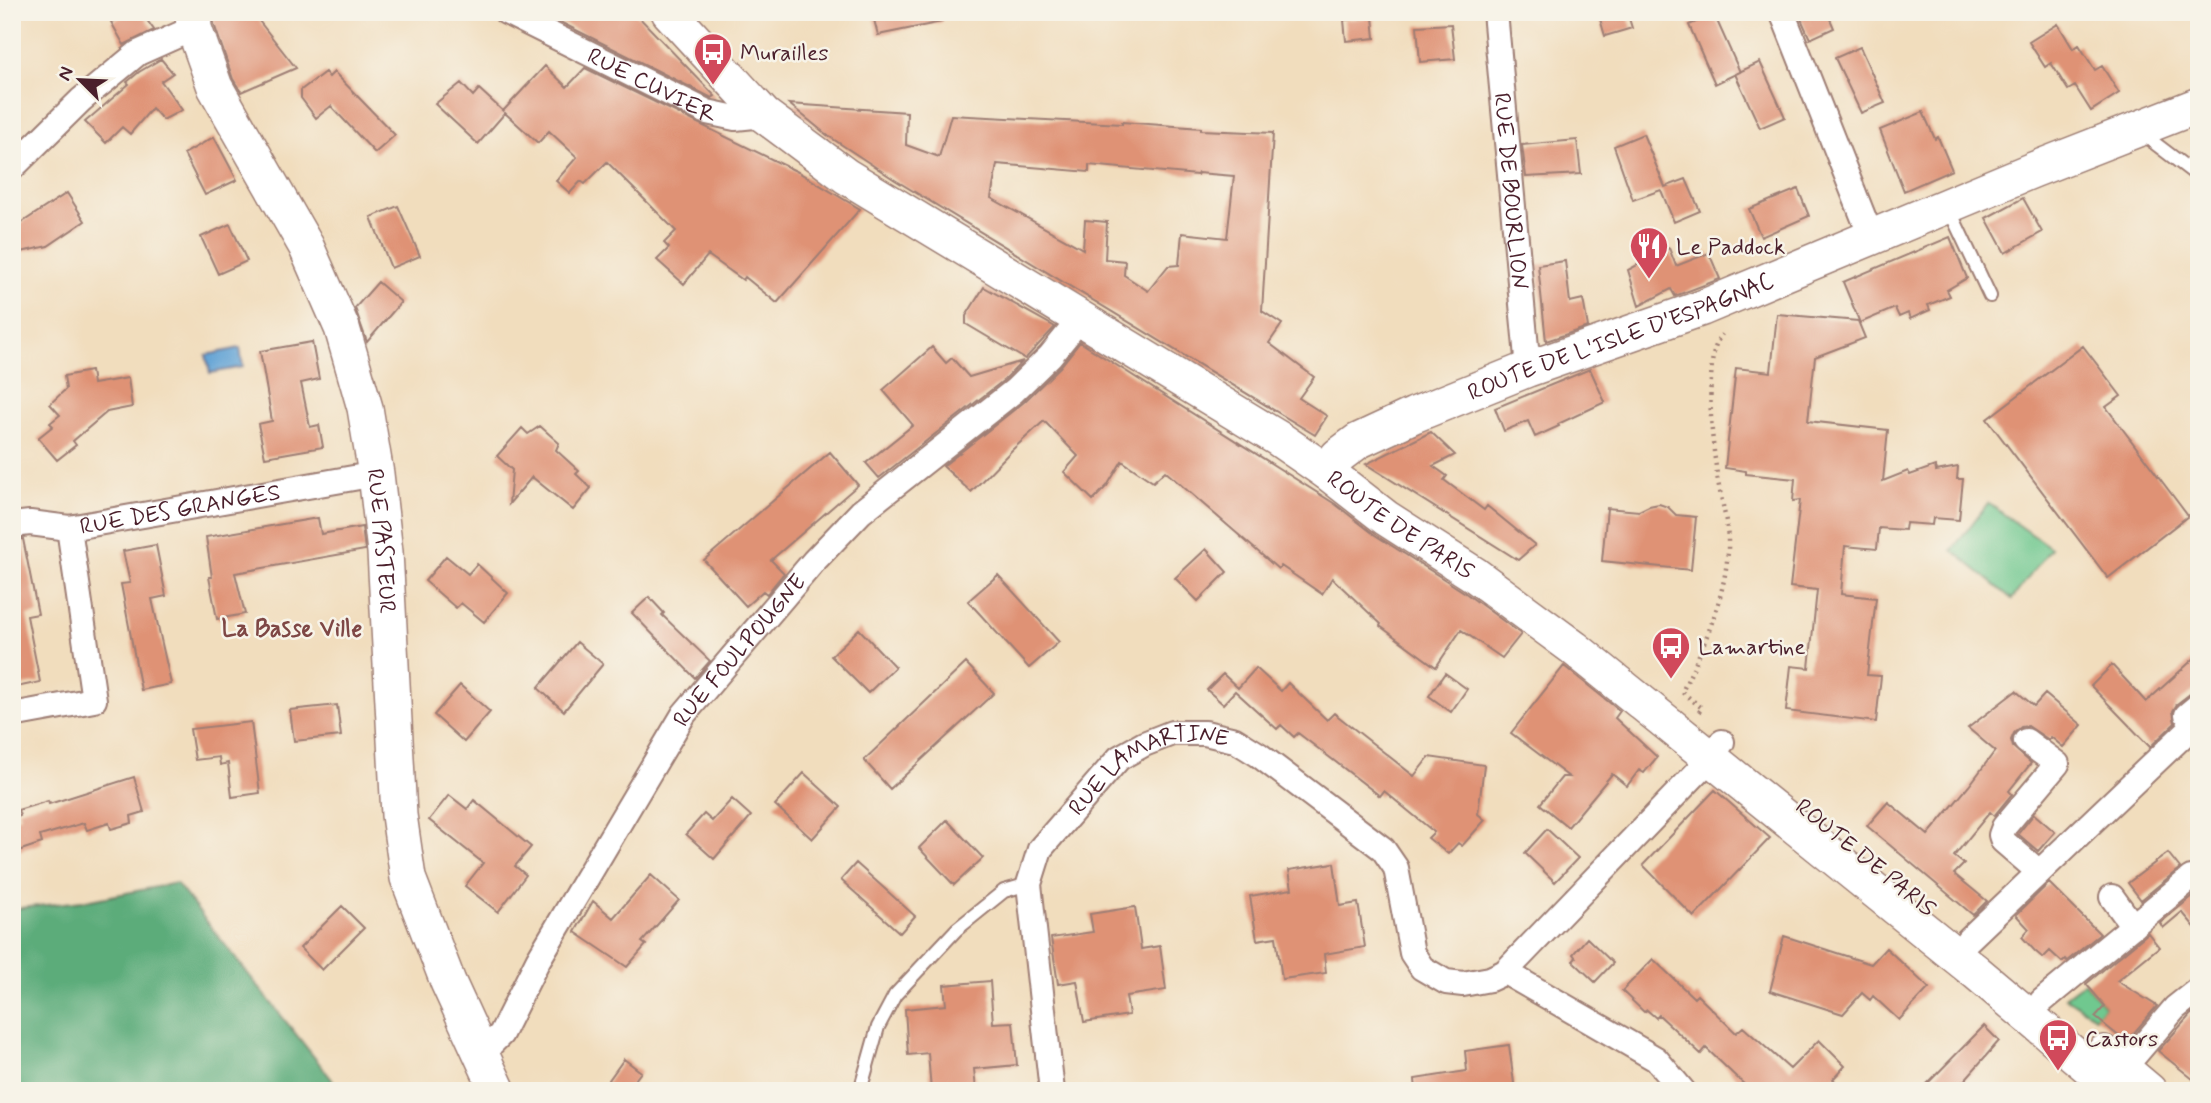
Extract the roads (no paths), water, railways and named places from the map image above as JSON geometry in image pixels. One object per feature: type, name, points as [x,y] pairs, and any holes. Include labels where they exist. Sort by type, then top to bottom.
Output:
[{"type":"main road","name":"ROUTE DE PARIS","points":[[669,12],[764,115],[846,176],[1279,439],[1386,518],[1553,621],[1716,750],[1968,940],[2042,1001],[2130,1084]]},
{"type":"main road","name":"RUE PASTEUR","points":[[193,20],[215,88],[306,246],[342,328],[365,408],[385,552],[399,815],[408,878],[448,982],[498,1091]]},
{"type":"main road","name":"ROUTE DE L'ISLE D'ESPAGNAC","points":[[1327,472],[1338,456],[1358,441],[1414,415],[1528,369],[1702,308],[2199,105]]},
{"type":"main road","name":"ROUTE DE PARIS","points":[[1716,750],[1955,954],[2130,1084]]},
{"type":"street","name":"RUE CUVIER","points":[[506,12],[707,112],[735,118],[764,115]]},
{"type":"street","name":"RUE DE BOURLION","points":[[1495,12],[1528,369]]},
{"type":"street","points":[[1782,12],[1872,239]]},
{"type":"street","points":[[12,168],[81,100],[138,53],[193,20]]},
{"type":"street","name":"RUE FOULPOUGNE","points":[[482,1053],[501,1034],[538,960],[684,715],[702,692],[814,561],[861,512],[1014,391],[1050,356],[1082,318]]},
{"type":"street","name":"RUE DES GRANGES","points":[[12,715],[94,700],[69,528],[376,474]]},
{"type":"street","points":[[12,525],[30,523],[69,528]]},
{"type":"street","points":[[1968,940],[2195,724],[2187,715],[2199,705]]},
{"type":"street","name":"RUE LAMARTINE","points":[[1029,884],[1040,849],[1119,758],[1172,733],[1205,733],[1235,740],[1259,755],[1383,849],[1396,868],[1412,953],[1422,968],[1446,982],[1463,984],[1490,979],[1505,972]]},
{"type":"street","points":[[2026,741],[2057,764],[2004,827],[2001,835],[2003,841],[2039,872]]},
{"type":"street","points":[[1683,1091],[1656,1059],[1505,972],[1716,750]]},
{"type":"street","points":[[2042,1001],[2192,878]]},
{"type":"street","points":[[1029,884],[1052,1091]]},
{"type":"street","points":[[2112,897],[2133,926]]},
{"type":"street","points":[[2130,1084],[2175,1008],[2199,989]]},
{"type":"lane","points":[[2137,130],[2199,177]]},
{"type":"lane","points":[[1948,206],[1990,296]]},
{"type":"lane","points":[[860,1091],[878,1027],[895,995],[957,929],[1004,891],[1029,884]]},
{"type":"water","points":[[240,348],[243,367],[210,373],[206,355]]},
{"type":"place","name":"Murailles","points":[[713,86]]},
{"type":"place","name":"Le Paddock","points":[[1649,280]]},
{"type":"place","name":"Lamartine","points":[[1671,680]]},
{"type":"place","name":"Castors","points":[[2058,1072]]},
{"type":"district","name":"La Basse Ville","points":[[292,628]]}]
